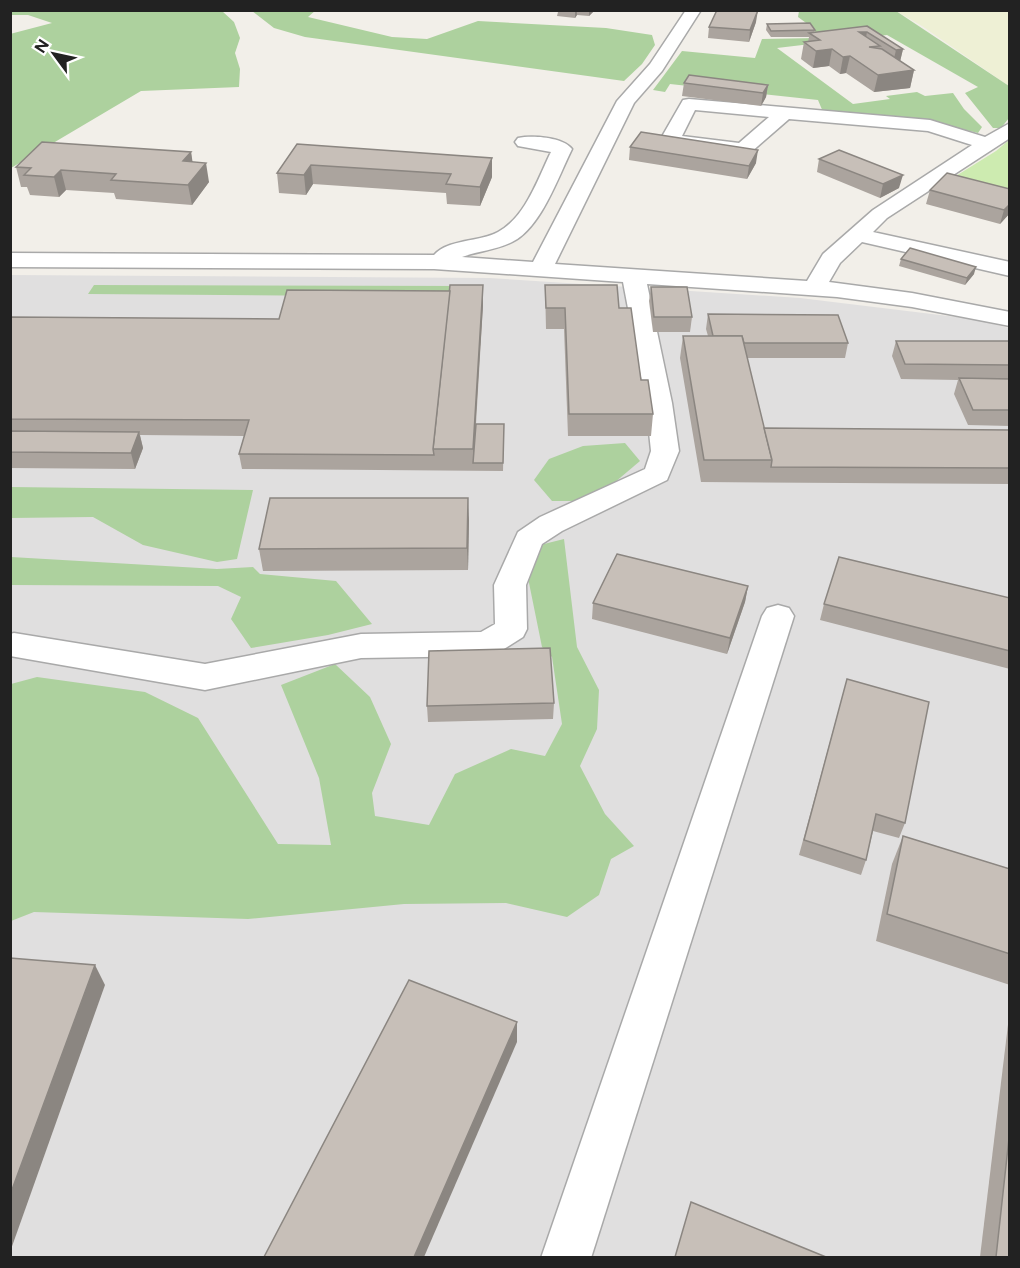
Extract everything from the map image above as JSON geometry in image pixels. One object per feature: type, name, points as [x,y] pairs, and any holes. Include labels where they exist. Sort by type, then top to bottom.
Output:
[{"type":"street","points":[[540,271],[626,101],[656,68],[678,38],[694,10]]},
{"type":"street","points":[[784,113],[743,149],[670,140],[689,104],[930,126],[989,144]]},
{"type":"street","points":[[814,288],[831,259],[880,214],[1010,129]]},
{"type":"street","points":[[434,262],[456,251],[508,236],[522,224],[562,149],[551,145],[525,142]]},
{"type":"street","points":[[858,235],[1010,269]]},
{"type":"street","points":[[10,260],[434,262],[814,288],[912,300],[1010,319]]},
{"type":"street","points":[[980,264],[1010,280]]},
{"type":"street","points":[[14,645],[205,676],[361,646],[487,644],[511,628],[510,585],[529,540],[551,524],[657,474],[665,451],[634,277]]},
{"type":"street","points":[[566,1257],[778,616]]},
{"type":"shaded area","points":[[11,275],[489,278],[800,298],[973,319],[1009,328],[1009,1257],[11,1258]]},
{"type":"green space","points":[[316,10],[308,17],[392,37],[427,39],[478,21],[606,28],[652,35],[655,45],[642,64],[624,81],[305,37],[274,28],[252,11],[222,11],[234,22],[240,38],[235,53],[240,69],[239,87],[141,91],[11,168],[10,34],[52,23],[28,15],[11,15],[11,11]]},
{"type":"green space","points":[[799,11],[896,11],[1009,86],[1009,118],[1001,128],[993,128],[965,93],[978,87],[887,35],[777,48],[853,104],[890,99],[886,96],[917,92],[925,96],[953,93],[964,109],[982,127],[978,133],[937,123],[823,112],[818,100],[670,84],[665,92],[653,90],[682,51],[755,58],[762,39],[817,38],[813,28],[798,17]]},
{"type":"green space","points":[[896,11],[1009,11],[1009,86],[922,26]]},
{"type":"green space","points":[[1009,140],[1009,195],[951,179],[996,151]]},
{"type":"green space","points":[[94,285],[469,286],[472,297],[88,294]]},
{"type":"green space","points":[[625,443],[640,461],[614,483],[581,501],[552,501],[534,480],[549,459],[583,446]]},
{"type":"green space","points":[[10,487],[253,490],[237,559],[217,562],[143,545],[93,517],[11,518]]},
{"type":"green space","points":[[564,539],[577,647],[599,690],[597,729],[580,766],[605,814],[634,846],[611,859],[599,895],[567,917],[506,903],[404,904],[248,919],[34,912],[11,921],[11,684],[37,677],[145,692],[198,718],[278,844],[331,845],[319,778],[281,685],[335,664],[370,697],[391,744],[372,793],[375,816],[429,825],[455,774],[511,749],[545,756],[562,724],[552,657],[542,647],[528,578],[532,547]]},
{"type":"green space","points":[[11,557],[217,569],[253,567],[260,574],[336,581],[372,624],[328,635],[251,648],[231,619],[241,597],[218,586],[11,585]]},
{"type":"building","points":[[717,10],[758,10],[750,30],[709,27]]},
{"type":"building","points":[[810,23],[815,30],[771,31],[767,24]]},
{"type":"building","points":[[867,26],[903,49],[896,50],[867,32],[859,32],[880,46],[869,47],[882,49],[914,70],[878,75],[850,56],[843,57],[832,49],[816,51],[804,42],[820,40],[809,33]]},
{"type":"building","points":[[689,75],[768,85],[763,93],[684,83]]},
{"type":"building","points":[[641,132],[758,150],[749,166],[630,147]]},
{"type":"building","points":[[42,142],[191,152],[183,161],[206,163],[188,185],[111,180],[116,174],[61,170],[54,177],[24,175],[31,168],[16,167]]},
{"type":"building","points":[[297,144],[492,158],[480,187],[446,184],[451,174],[311,165],[304,175],[277,173]]},
{"type":"building","points":[[839,150],[903,175],[883,184],[819,159]]},
{"type":"building","points":[[947,173],[1010,189],[1010,204],[1004,210],[930,190]]},
{"type":"building","points":[[910,248],[976,267],[967,278],[901,259]]},
{"type":"building","points":[[450,285],[483,285],[473,449],[433,449]]},
{"type":"building","points":[[545,285],[617,285],[619,308],[631,308],[641,380],[648,380],[653,414],[569,414],[565,308],[546,308]]},
{"type":"building","points":[[651,287],[687,287],[692,317],[654,317]]},
{"type":"building","points":[[287,290],[450,291],[434,455],[239,454],[249,420],[10,419],[10,317],[279,319]]},
{"type":"building","points":[[708,314],[838,315],[848,343],[744,343],[742,336],[713,336]]},
{"type":"building","points":[[683,336],[742,336],[772,460],[704,460]]},
{"type":"building","points":[[896,341],[1010,341],[1010,365],[905,364]]},
{"type":"building","points":[[959,378],[1010,379],[1010,410],[973,410]]},
{"type":"building","points":[[476,424],[504,424],[503,463],[473,463]]},
{"type":"building","points":[[764,428],[1010,430],[1010,468],[771,467],[772,460]]},
{"type":"building","points":[[10,431],[139,432],[131,453],[10,452]]},
{"type":"building","points":[[270,498],[468,498],[467,548],[259,549]]},
{"type":"building","points":[[617,554],[748,586],[730,638],[593,603]]},
{"type":"building","points":[[839,557],[1010,598],[1010,651],[824,604]]},
{"type":"building","points":[[550,648],[554,703],[427,706],[429,651]]},
{"type":"building","points":[[847,679],[929,702],[905,823],[876,814],[866,860],[804,840]]},
{"type":"building","points":[[903,836],[1010,869],[1010,954],[887,914]]},
{"type":"building","points":[[10,958],[95,965],[10,1195]]},
{"type":"building","points":[[409,980],[517,1022],[414,1257],[264,1257]]},
{"type":"building","points":[[1010,1129],[1010,1257],[996,1257]]},
{"type":"building","points":[[691,1202],[826,1257],[675,1257]]}]
